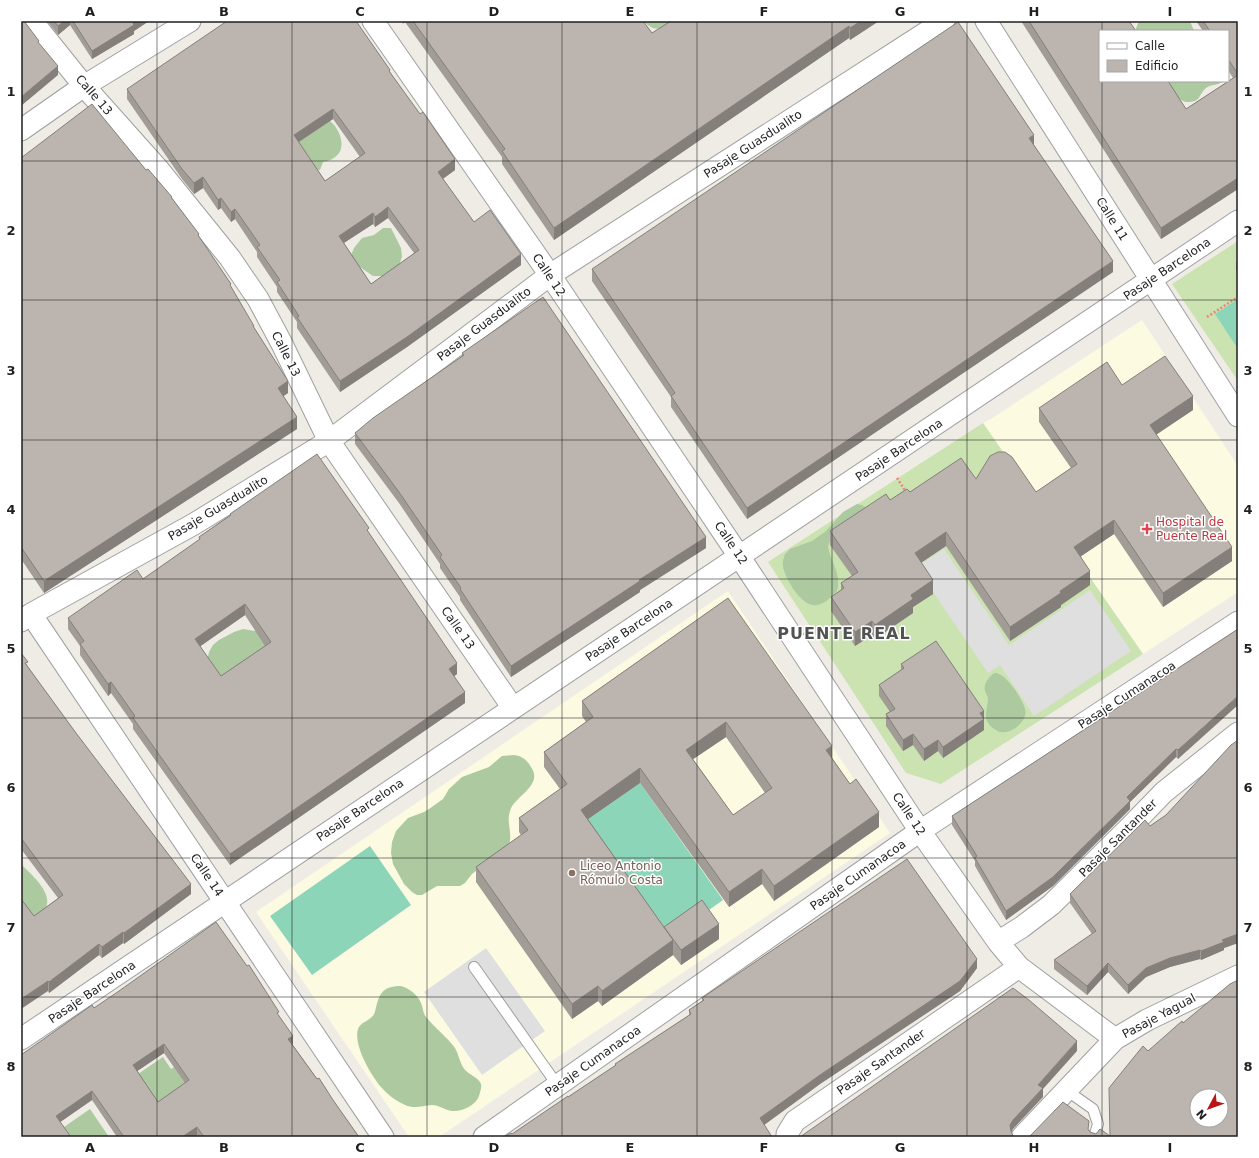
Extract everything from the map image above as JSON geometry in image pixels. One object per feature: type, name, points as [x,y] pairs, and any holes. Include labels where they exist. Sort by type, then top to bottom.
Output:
[{"type":"street","name":"Calle 13","points":[[32,21],[84,86],[159,170],[230,258],[254,293],[282,344],[329,441],[513,708]]},
{"type":"street","points":[[21,130],[84,86],[190,21]]},
{"type":"street","name":"Calle 12","points":[[373,21],[550,275],[739,556],[920,831],[998,942],[1019,967],[1115,1039]]},
{"type":"street","name":"Pasaje Guasdualito","points":[[26,617],[194,524],[329,441],[550,275],[944,21]]},
{"type":"street","name":"Calle 11","points":[[986,21],[1238,416]]},
{"type":"street","name":"Pasaje Barcelona","points":[[21,1039],[1238,221]]},
{"type":"street","name":"Calle 14","points":[[26,617],[225,901],[383,1137]]},
{"type":"street","name":"Pasaje Cumanacoa","points":[[484,1137],[920,831],[1238,622]]},
{"type":"street","name":"Pasaje Santander","points":[[998,942],[1022,927],[1051,905],[1164,792],[1238,733]]},
{"type":"street","name":"Pasaje Santander","points":[[787,1135],[795,1121],[1019,967]]},
{"type":"street","name":"Pasaje Yagual","points":[[1022,1137],[1115,1039],[1147,1020],[1238,976]]},
{"type":"lane","points":[[474,967],[558,1086]]},
{"type":"lane","points":[[1066,1090],[1093,1109],[1098,1124],[1094,1137]]},
{"type":"path","points":[[1207,317],[1238,297]]},
{"type":"path","points":[[884,460],[909,497]]},
{"type":"shaded area","name":"Hospital de Puente Real","points":[[1142,320],[1238,466],[1238,592],[1143,654],[983,423]]},
{"type":"shaded area","points":[[944,549],[1009,645],[1090,590],[1131,651],[1034,716],[1000,665],[988,673],[916,567]]},
{"type":"shaded area","name":"Liceo Antonio Rómulo Costa","points":[[728,591],[890,833],[439,1137],[409,1137],[256,912]]},
{"type":"shaded area","points":[[486,948],[545,1031],[482,1075],[424,992]]},
{"type":"green space","points":[[643,21],[677,21],[663,28],[656,29]]},
{"type":"green space","points":[[1139,21],[1190,21],[1194,30],[1135,30]]},
{"type":"green space","points":[[1169,82],[1222,82],[1203,90],[1197,100],[1189,102],[1185,102],[1179,98]]},
{"type":"green space","points":[[323,115],[335,126],[339,132],[342,143],[339,153],[330,160],[323,162],[320,170],[318,170],[308,155],[288,131]]},
{"type":"green space","points":[[383,228],[391,228],[401,248],[402,257],[399,265],[382,276],[373,276],[357,265],[351,255],[354,248],[362,238],[374,235]]},
{"type":"green space","points":[[1238,241],[1238,381],[1172,284]]},
{"type":"green space","points":[[1238,299],[1238,349],[1215,314]]},
{"type":"green space","points":[[983,423],[1143,654],[941,784],[906,773],[768,562]]},
{"type":"green space","points":[[857,504],[868,509],[831,539],[828,546],[837,573],[837,591],[823,603],[811,605],[795,592],[787,578],[784,572],[783,564],[785,554],[790,549],[812,541],[826,531],[843,512]]},
{"type":"green space","points":[[289,624],[230,687],[207,661],[209,652],[213,645],[234,632],[243,629],[255,631]]},
{"type":"green space","points":[[994,673],[1008,681],[1021,699],[1025,709],[1024,719],[1016,727],[1006,732],[1001,732],[991,727],[986,716],[988,700],[985,686],[988,679]]},
{"type":"green space","points":[[514,755],[522,757],[528,762],[534,774],[534,780],[510,811],[509,845],[472,874],[465,883],[460,886],[437,886],[422,895],[417,895],[412,892],[404,884],[393,864],[391,853],[392,842],[396,831],[408,818],[424,812],[443,799],[449,789],[462,777],[489,767],[502,756]]},
{"type":"green space","points":[[640,783],[723,900],[664,942],[581,824]]},
{"type":"green space","points":[[370,846],[411,905],[312,975],[270,916]]},
{"type":"green space","points":[[21,864],[40,884],[47,896],[45,909],[36,917],[21,905]]},
{"type":"green space","points":[[394,986],[401,986],[410,990],[418,997],[426,1017],[455,1048],[465,1070],[480,1082],[481,1087],[479,1096],[472,1105],[460,1110],[452,1111],[435,1105],[415,1107],[405,1105],[383,1090],[368,1068],[358,1043],[357,1036],[359,1026],[374,1015],[380,996],[385,990]]},
{"type":"green space","points":[[195,1053],[208,1072],[160,1106],[138,1074],[163,1057],[171,1069]]},
{"type":"green space","points":[[90,1109],[109,1137],[71,1137],[64,1127]]},
{"type":"building","points":[[21,21],[24,21],[39,41],[38,42],[58,66],[21,97]]},
{"type":"building","points":[[54,21],[64,21],[58,26]]},
{"type":"building","points":[[73,21],[136,21],[133,23],[134,25],[92,51]]},
{"type":"building","points":[[227,21],[356,21],[390,70],[389,71],[420,114],[423,112],[455,159],[438,172],[474,222],[490,210],[521,254],[407,337],[340,381],[297,317],[299,316],[277,282],[280,280],[257,247],[260,245],[235,209],[231,212],[221,198],[218,200],[203,177],[194,183],[182,169],[127,89]],"holes":[[[333,109],[365,153],[325,181],[294,135]],[[388,207],[419,250],[371,284],[339,236],[373,213],[375,217]]]},
{"type":"building","points":[[413,21],[643,21],[652,33],[671,21],[861,21],[850,28],[849,26],[554,228],[502,151],[505,149]]},
{"type":"building","points":[[1029,21],[1129,21],[1135,30],[1099,30],[1099,82],[1169,82],[1186,109],[1238,75],[1238,178],[1161,228]]},
{"type":"building","points":[[1203,21],[1238,21],[1238,74],[1229,60],[1229,30],[1209,30]]},
{"type":"building","points":[[958,22],[1034,135],[1029,138],[1113,261],[747,508],[671,396],[675,393],[592,269]]},
{"type":"building","points":[[92,104],[146,170],[148,169],[172,197],[199,234],[198,235],[231,284],[230,285],[253,326],[288,381],[278,388],[297,417],[44,581],[21,547],[21,158]]},
{"type":"building","points":[[543,297],[706,537],[511,666],[440,557],[442,555],[399,492],[355,433],[373,418],[464,355],[462,353]]},
{"type":"building","points":[[1165,356],[1193,396],[1150,425],[1232,547],[1163,593],[1114,520],[1074,547],[1090,571],[1060,591],[1061,593],[1010,627],[946,532],[915,553],[933,580],[911,595],[913,599],[875,625],[872,621],[855,632],[831,597],[844,588],[841,583],[858,572],[830,531],[886,494],[890,500],[907,489],[910,492],[961,458],[976,479],[990,456],[998,452],[1005,452],[1012,457],[1036,492],[1077,464],[1039,408],[1107,362],[1122,385]]},
{"type":"building","points":[[317,454],[369,528],[367,530],[457,663],[449,669],[465,692],[230,854],[133,718],[135,716],[111,682],[108,684],[80,644],[84,641],[68,618],[137,570],[143,579],[200,539],[199,537],[231,515],[230,514]],"holes":[[[245,604],[271,642],[221,676],[195,639]]]},
{"type":"building","points":[[728,598],[832,746],[826,750],[850,784],[856,779],[879,812],[774,886],[762,869],[729,892],[640,768],[581,810],[673,940],[602,991],[598,986],[572,1004],[476,867],[528,830],[519,818],[567,784],[544,752],[593,717],[582,701]],"holes":[[[726,722],[772,788],[733,815],[686,750]]]},
{"type":"building","points":[[1238,629],[1238,696],[1178,750],[1176,749],[1127,797],[1130,801],[1053,877],[1006,911],[975,858],[977,856],[952,816]]},
{"type":"building","points":[[936,641],[984,711],[980,713],[984,719],[943,747],[938,740],[924,749],[913,734],[903,740],[886,714],[895,709],[879,685],[904,668],[901,664]]},
{"type":"building","points":[[21,653],[28,662],[25,663],[76,733],[191,884],[124,933],[123,932],[102,947],[99,944],[49,982],[48,981],[21,999],[21,899],[34,916],[63,895],[21,838]]},
{"type":"building","points":[[1238,740],[1238,934],[1222,940],[1224,942],[1201,951],[1170,958],[1146,968],[1128,985],[1108,963],[1087,986],[1054,960],[1096,931],[1070,894],[1145,820],[1150,826],[1166,815],[1231,745]]},
{"type":"building","points":[[907,859],[977,959],[960,981],[820,1075],[760,1118],[772,1137],[504,1137],[511,1133],[512,1134],[691,1014],[689,1010],[704,1000],[702,998]]},
{"type":"building","points":[[702,900],[719,924],[681,950],[664,927]]},
{"type":"building","points":[[216,922],[247,966],[249,965],[279,1012],[277,1013],[293,1036],[288,1039],[317,1079],[319,1078],[359,1137],[204,1137],[197,1127],[182,1137],[124,1137],[92,1091],[56,1116],[71,1137],[21,1137],[21,1055],[92,1005],[94,1008]],"holes":[[[164,1044],[189,1080],[158,1102],[133,1065]]]},
{"type":"building","points":[[1238,980],[1238,1137],[1029,1137],[1063,1102],[1089,1121],[1088,1129],[1090,1132],[1096,1134],[1100,1129],[1110,1136],[1109,1088],[1143,1046],[1148,1051],[1182,1021],[1183,1023],[1230,984]]},
{"type":"building","points":[[1013,988],[1077,1041],[1038,1085],[1043,1088],[1013,1120],[1010,1125],[1011,1131],[1013,1136],[1016,1137],[800,1137]]},
{"type":"place","name":"Hospital de Puente Real","points":[[1147,529]]},
{"type":"place","name":"Liceo Antonio Rómulo Costa","points":[[572,873]]},
{"type":"district","name":"PUENTE REAL","points":[[844,633]]}]
